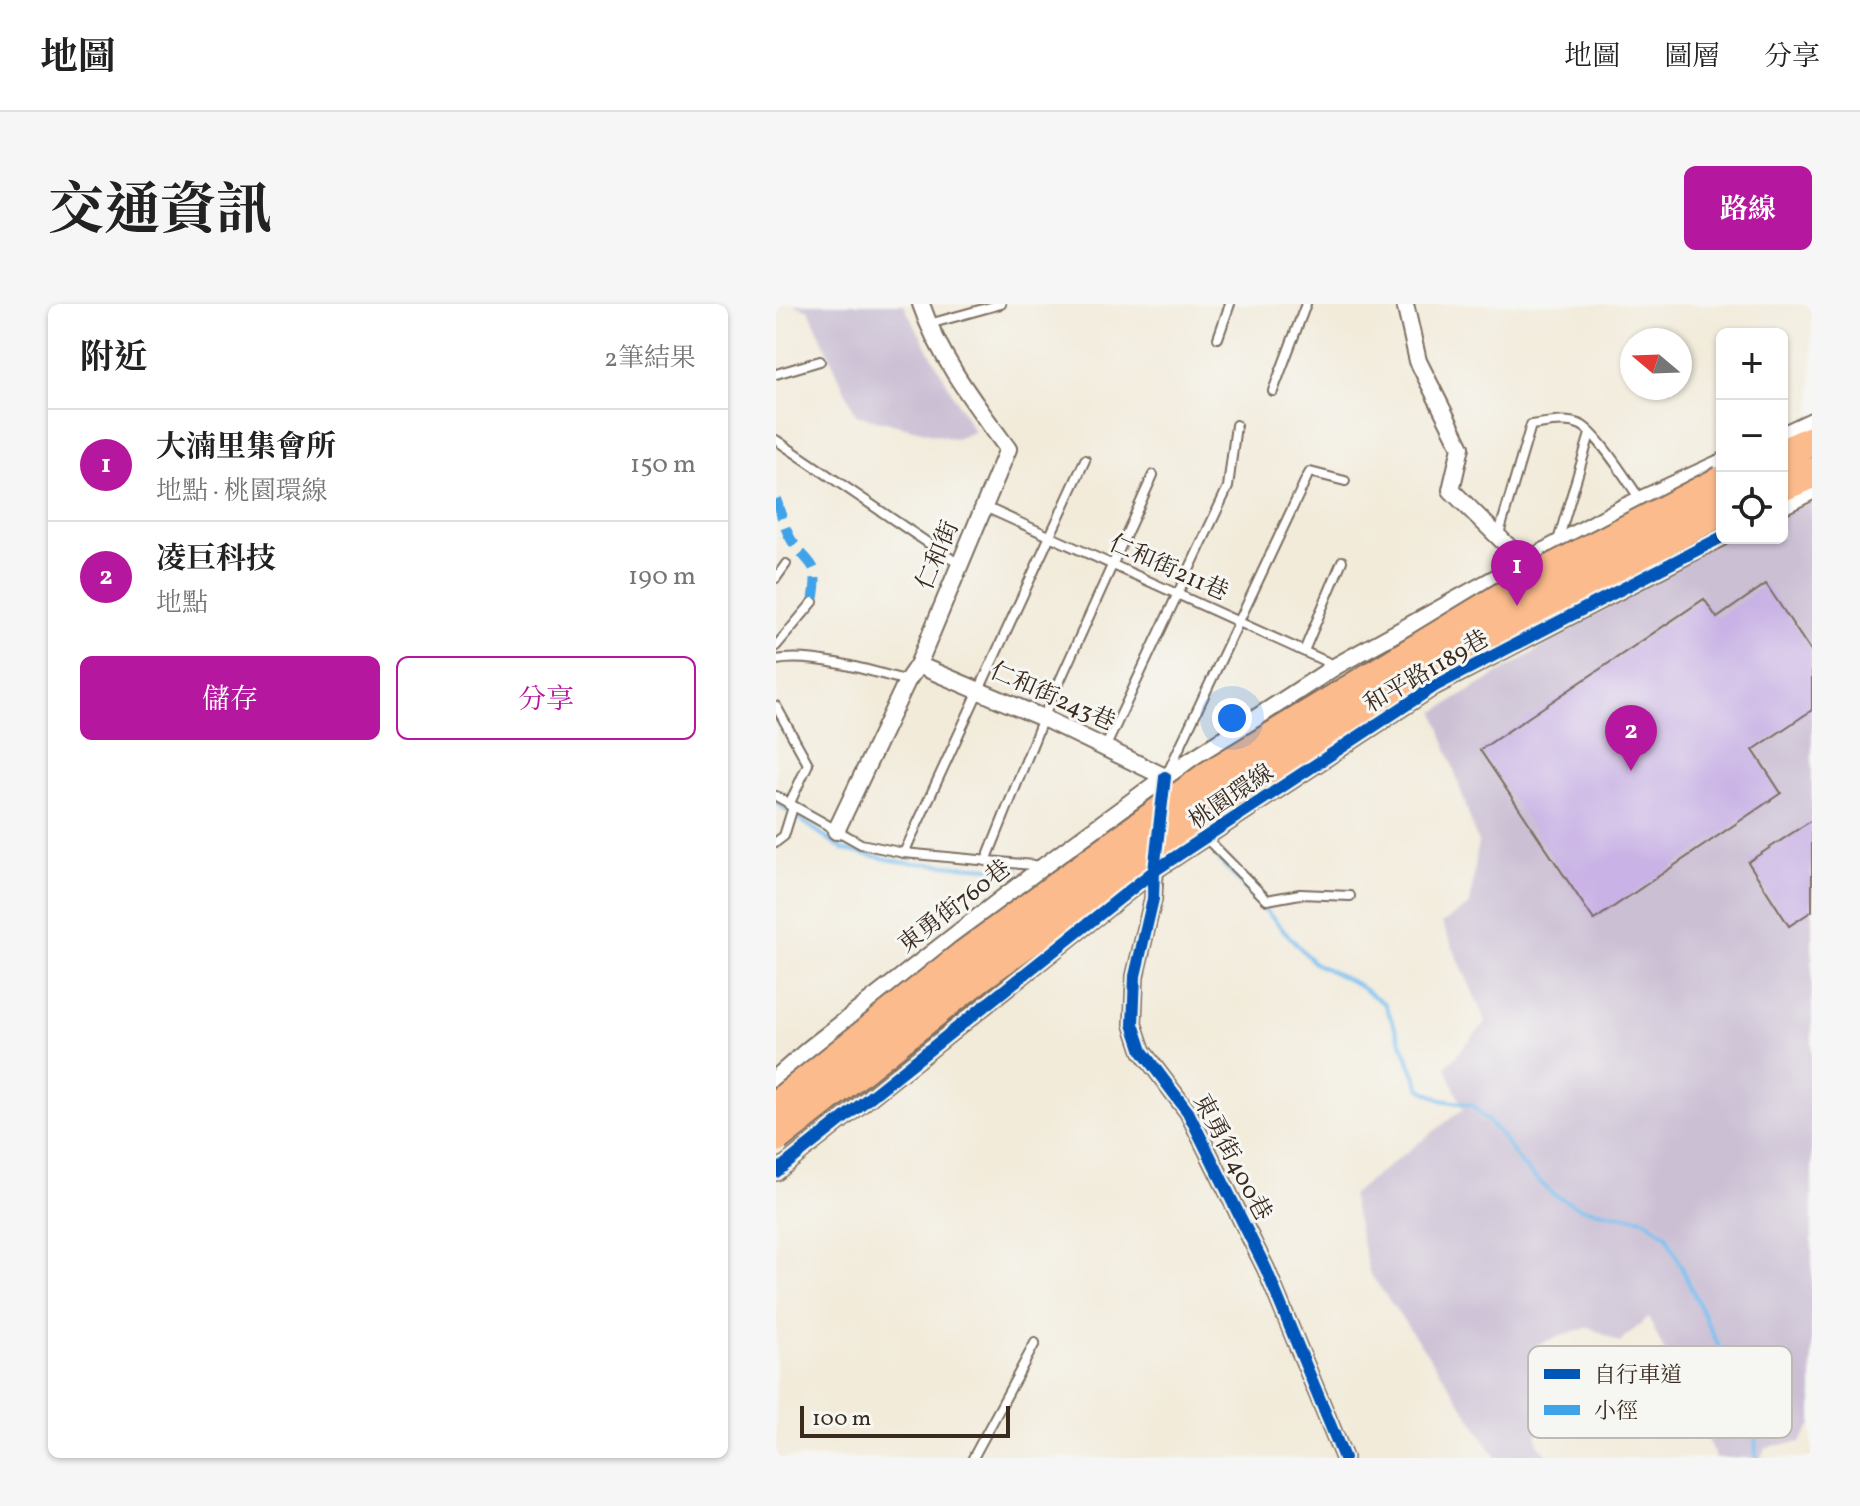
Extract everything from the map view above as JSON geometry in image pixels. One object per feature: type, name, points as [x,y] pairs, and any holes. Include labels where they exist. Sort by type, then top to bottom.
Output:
[{"type":"highway","points":[[1788,451],[1812,441]]},
{"type":"highway","points":[[1788,483],[1812,473]]},
{"type":"highway","name":"桃園環線","points":[[776,1106],[965,955],[1209,776],[1533,579],[1716,484]]},
{"type":"highway","name":"桃園環線","points":[[776,1137],[981,975],[1223,800],[1413,680],[1548,602],[1716,513]]},
{"type":"street","name":"仁和街","points":[[836,831],[907,681],[918,665],[1008,449],[968,396],[928,324],[921,304]]},
{"type":"street","points":[[1405,304],[1418,361],[1461,447],[1451,490],[1524,562]]},
{"type":"street","points":[[1788,432],[1812,421]]},
{"type":"street","name":"和平路1189巷","points":[[1165,777],[1336,666],[1640,499],[1716,465]]},
{"type":"street","points":[[1788,503],[1812,491]]},
{"type":"street","name":"和平路1189巷","points":[[777,1170],[1154,871],[1435,686],[1716,540]]},
{"type":"street","name":"仁和街243巷","points":[[918,665],[980,689],[1106,746],[1165,777]]},
{"type":"street","points":[[1336,666],[1383,721]]},
{"type":"street","name":"東勇街760巷","points":[[776,1078],[1044,866],[1165,777]]},
{"type":"street","name":"東勇街400巷","points":[[1165,777],[1153,899],[1135,976],[1133,1024],[1142,1051],[1188,1112],[1266,1269],[1344,1458]]},
{"type":"lane","points":[[928,324],[1001,304]]},
{"type":"lane","points":[[1218,338],[1230,304]]},
{"type":"lane","points":[[1273,391],[1306,304]]},
{"type":"lane","points":[[776,374],[820,361]]},
{"type":"lane","points":[[1498,538],[1531,425],[1562,421],[1583,426],[1640,499]]},
{"type":"lane","points":[[1106,746],[1228,487],[1236,425]]},
{"type":"lane","points":[[1556,545],[1590,434]]},
{"type":"lane","points":[[776,440],[959,564]]},
{"type":"lane","points":[[904,853],[1085,460]]},
{"type":"lane","points":[[1181,801],[1165,777],[1307,477],[1310,472],[1316,472],[1345,481]]},
{"type":"lane","points":[[986,861],[1043,718],[1153,475]]},
{"type":"lane","name":"仁和街211巷","points":[[984,506],[1336,666]]},
{"type":"lane","points":[[1304,651],[1342,561]]},
{"type":"lane","points":[[776,578],[786,564]]},
{"type":"lane","points":[[776,646],[813,602]]},
{"type":"lane","points":[[776,660],[785,658],[827,663],[907,681]]},
{"type":"lane","points":[[776,706],[808,764],[791,806],[784,836],[776,842]]},
{"type":"lane","points":[[776,796],[861,844],[904,853],[1044,866]]},
{"type":"lane","points":[[1189,813],[1205,837],[1267,900],[1300,894],[1350,896]]},
{"type":"lane","points":[[973,1458],[1035,1343]]},
{"type":"shaded area","points":[[793,304],[903,304],[974,432],[954,439],[856,415],[809,310]]},
{"type":"shaded area","points":[[1812,501],[1812,1424],[1800,1442],[1765,1447],[1761,1458],[1716,1458],[1706,1438],[1792,1438],[1792,1346],[1662,1346],[1648,1317],[1620,1343],[1589,1327],[1538,1346],[1528,1346],[1528,1438],[1537,1438],[1549,1458],[1496,1458],[1448,1383],[1369,1272],[1351,1195],[1463,1109],[1446,1067],[1486,1022],[1442,923],[1470,905],[1478,843],[1435,712],[1714,543],[1788,544],[1788,511]]},
{"type":"building","points":[[1766,584],[1812,653],[1812,710],[1753,750],[1781,793],[1594,920],[1480,750],[1704,599],[1717,618]]},
{"type":"building","points":[[1812,820],[1812,911],[1789,926],[1748,862]]},
{"type":"waterway","points":[[776,802],[787,811]]},
{"type":"waterway","points":[[794,815],[844,850],[902,862],[1018,870]]},
{"type":"waterway","points":[[1220,861],[1314,963],[1355,983],[1385,1004],[1421,1089],[1441,1100],[1472,1105],[1500,1134],[1523,1166],[1553,1194],[1580,1208],[1644,1219],[1666,1235],[1719,1346]]},
{"type":"waterway","points":[[1755,1438],[1756,1458]]},
{"type":"marked path","points":[[776,499],[789,536],[815,572],[813,602]]},
{"type":"cycle path","points":[[776,1172],[1154,871],[1435,686],[1716,540]]},
{"type":"cycle path","points":[[1165,777],[1153,899],[1135,976],[1133,1024],[1142,1051],[1188,1112],[1266,1269],[1344,1458]]},
{"type":"place","name":"大湳里集會所","points":[[1517,606]]},
{"type":"place","name":"凌巨科技","points":[[1631,771]]}]
